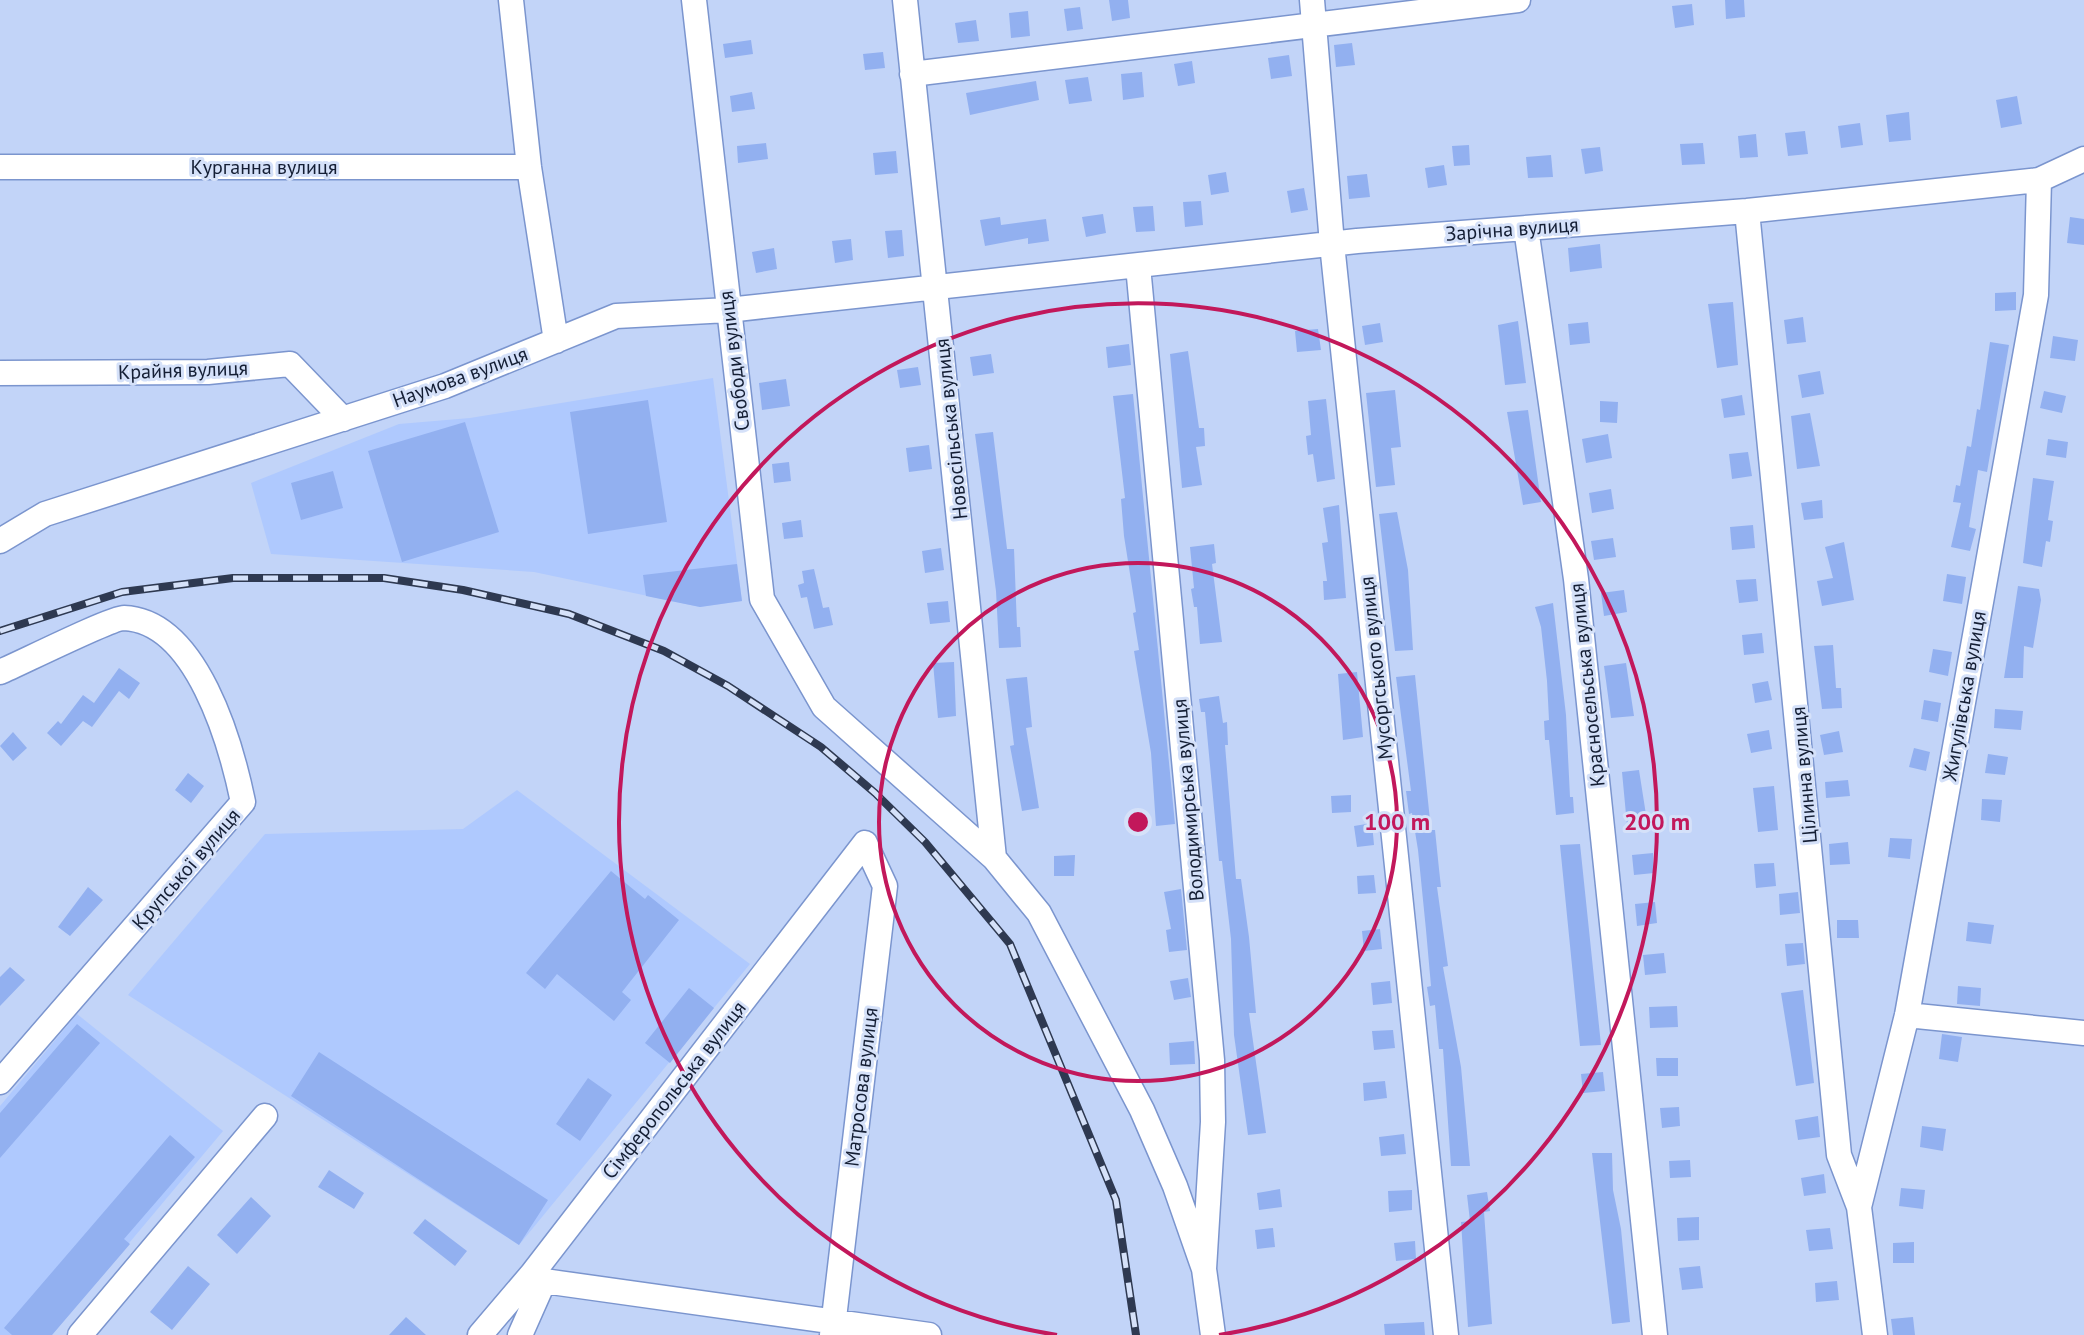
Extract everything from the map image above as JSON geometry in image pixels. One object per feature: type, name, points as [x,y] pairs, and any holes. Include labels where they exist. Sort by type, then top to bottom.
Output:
[{"type":"street","points":[[511,0],[529,167],[556,341]]},
{"type":"street","name":"Свободи вулиця","points":[[694,0],[762,599],[824,707],[994,858],[1039,913],[1142,1110],[1175,1186],[1204,1269]]},
{"type":"street","name":"Новосільська вулиця","points":[[905,0],[994,858]]},
{"type":"street","points":[[912,74],[1313,11],[1518,0]]},
{"type":"street","name":"Мусоргського вулиця","points":[[1313,11],[1332,244],[1446,1335]]},
{"type":"street","name":"Зарічна вулиця","points":[[937,287],[1332,244],[1747,211],[2039,180],[2084,159]]},
{"type":"street","name":"Курганна вулиця","points":[[0,167],[529,167]]},
{"type":"street","name":"Жигулівська вулиця","points":[[1859,1207],[1907,1015],[2036,295],[2039,180]]},
{"type":"street","name":"Цілинна вулиця","points":[[1747,211],[1839,1155],[1859,1207],[1875,1335]]},
{"type":"street","name":"Красносельська вулиця","points":[[1526,228],[1576,579],[1655,1335]]},
{"type":"street","name":"Володимирська вулиця","points":[[1138,266],[1212,1060],[1213,1122],[1204,1269],[1213,1335]]},
{"type":"street","name":"Наумова вулиця","points":[[0,541],[45,514],[445,386],[616,316],[728,310],[937,287]]},
{"type":"street","name":"Крайня вулиця","points":[[0,373],[208,372],[290,364],[343,419]]},
{"type":"street","name":"Крупської вулиця","points":[[0,672],[122,618],[162,628],[207,687],[233,756],[243,802],[0,1082]]},
{"type":"street","name":"Сімферопольська вулиця","points":[[480,1335],[538,1277],[865,843]]},
{"type":"street","name":"Матросова вулиця","points":[[833,1328],[885,886],[865,843]]},
{"type":"street","points":[[1907,1015],[2084,1033]]},
{"type":"street","points":[[80,1335],[265,1116]]},
{"type":"street","points":[[520,1335],[538,1277],[833,1328],[929,1335]]},
{"type":"shaded area","points":[[713,378],[742,601],[700,607],[534,572],[271,554],[251,483],[399,424],[470,418]]},
{"type":"shaded area","points":[[517,790],[750,964],[519,1245],[128,995],[265,834],[463,829]]},
{"type":"shaded area","points":[[77,1014],[223,1131],[52,1335],[0,1335],[0,1106]]},
{"type":"building","points":[[1109,0],[1128,0],[1130,18],[1112,21]]},
{"type":"building","points":[[1725,0],[1744,0],[1745,17],[1726,19]]},
{"type":"building","points":[[1692,4],[1694,25],[1675,28],[1672,6]]},
{"type":"building","points":[[1080,7],[1083,29],[1067,31],[1064,9]]},
{"type":"building","points":[[1028,11],[1030,36],[1011,38],[1009,13]]},
{"type":"building","points":[[976,20],[979,41],[958,43],[955,23]]},
{"type":"building","points":[[751,40],[753,54],[725,58],[723,44]]},
{"type":"building","points":[[1352,43],[1355,65],[1336,67],[1334,45]]},
{"type":"building","points":[[883,52],[885,68],[865,70],[863,54]]},
{"type":"building","points":[[1289,55],[1292,76],[1271,79],[1268,58]]},
{"type":"building","points":[[1192,61],[1195,83],[1178,86],[1174,64]]},
{"type":"building","points":[[1142,72],[1144,97],[1123,100],[1121,74]]},
{"type":"building","points":[[1088,77],[1092,101],[1069,104],[1065,80]]},
{"type":"building","points":[[1036,81],[1039,100],[970,115],[966,93]]},
{"type":"building","points":[[752,92],[755,109],[732,112],[730,96]]},
{"type":"building","points":[[2017,96],[2022,124],[2001,128],[1996,100]]},
{"type":"building","points":[[1909,112],[1911,140],[1889,142],[1886,115]]},
{"type":"building","points":[[1860,123],[1863,145],[1841,148],[1838,126]]},
{"type":"building","points":[[1805,131],[1808,154],[1788,156],[1785,133]]},
{"type":"building","points":[[1756,134],[1758,157],[1740,158],[1738,136]]},
{"type":"building","points":[[766,143],[768,159],[738,163],[737,146]]},
{"type":"building","points":[[1703,143],[1705,164],[1682,165],[1680,144]]},
{"type":"building","points":[[1469,145],[1470,165],[1454,166],[1452,146]]},
{"type":"building","points":[[1600,147],[1603,171],[1585,174],[1581,149]]},
{"type":"building","points":[[896,151],[898,173],[875,175],[873,153]]},
{"type":"building","points":[[1551,155],[1553,177],[1528,178],[1526,157]]},
{"type":"building","points":[[1444,165],[1447,185],[1428,188],[1425,168]]},
{"type":"building","points":[[1226,172],[1229,192],[1211,195],[1208,175]]},
{"type":"building","points":[[1367,174],[1370,197],[1349,199],[1347,176]]},
{"type":"building","points":[[1304,188],[1308,210],[1291,213],[1287,191]]},
{"type":"building","points":[[1201,201],[1203,225],[1185,227],[1183,202]]},
{"type":"building","points":[[1153,206],[1155,231],[1136,232],[1133,207]]},
{"type":"building","points":[[1103,214],[1106,233],[1086,237],[1082,217]]},
{"type":"building","points":[[1000,217],[1001,225],[1046,219],[1049,241],[1028,244],[1028,238],[985,246],[980,220]]},
{"type":"building","points":[[2070,217],[2084,219],[2084,245],[2067,243]]},
{"type":"building","points":[[902,230],[904,256],[888,258],[885,231]]},
{"type":"building","points":[[851,239],[853,260],[835,263],[832,241]]},
{"type":"building","points":[[1600,244],[1602,268],[1570,272],[1568,248]]},
{"type":"building","points":[[774,248],[777,269],[756,273],[752,252]]},
{"type":"building","points":[[2016,292],[2016,310],[1995,311],[1995,293]]},
{"type":"building","points":[[1733,302],[1738,365],[1717,368],[1708,304]]},
{"type":"building","points":[[1803,317],[1806,342],[1787,344],[1784,320]]},
{"type":"building","points":[[1518,321],[1526,383],[1505,385],[1498,325]]},
{"type":"building","points":[[1588,322],[1590,343],[1570,345],[1568,324]]},
{"type":"building","points":[[1380,323],[1383,342],[1365,345],[1362,326]]},
{"type":"building","points":[[1318,329],[1321,350],[1297,352],[1295,331]]},
{"type":"building","points":[[2053,336],[2078,340],[2075,361],[2050,358]]},
{"type":"building","points":[[1990,342],[2009,345],[1987,472],[1978,470],[1969,527],[1976,529],[1970,551],[1951,547],[1961,503],[1953,502],[1956,485],[1960,486],[1967,446],[1971,447],[1977,409],[1980,410]]},
{"type":"building","points":[[1129,344],[1131,365],[1108,368],[1106,347]]},
{"type":"building","points":[[1188,351],[1199,428],[1204,428],[1205,446],[1196,447],[1202,485],[1182,488],[1170,354]]},
{"type":"building","points":[[991,354],[994,373],[973,376],[970,357]]},
{"type":"building","points":[[918,367],[921,385],[900,388],[897,370]]},
{"type":"building","points":[[1820,371],[1824,394],[1802,398],[1798,375]]},
{"type":"building","points":[[786,379],[790,406],[762,410],[759,383]]},
{"type":"building","points":[[1395,390],[1401,447],[1391,448],[1395,485],[1376,487],[1366,393]]},
{"type":"building","points":[[2044,391],[2066,396],[2062,413],[2040,408]]},
{"type":"building","points":[[1133,394],[1175,824],[1156,826],[1151,753],[1134,651],[1139,650],[1133,613],[1136,612],[1124,536],[1121,499],[1125,498],[1113,396]]},
{"type":"building","points":[[1742,395],[1745,415],[1724,418],[1721,399]]},
{"type":"building","points":[[1326,399],[1335,479],[1317,482],[1313,454],[1308,455],[1306,436],[1311,435],[1308,401]]},
{"type":"building","points":[[648,400],[667,522],[588,534],[570,412]]},
{"type":"building","points":[[1600,401],[1618,402],[1617,423],[1600,422]]},
{"type":"building","points":[[1528,410],[1541,502],[1523,505],[1507,412]]},
{"type":"building","points":[[1810,413],[1820,466],[1797,469],[1791,416]]},
{"type":"building","points":[[465,422],[499,532],[402,562],[368,451]]},
{"type":"building","points":[[993,432],[1007,549],[1014,549],[1017,627],[1020,627],[1021,647],[999,648],[996,591],[975,434]]},
{"type":"building","points":[[1608,434],[1612,458],[1586,463],[1582,439]]},
{"type":"building","points":[[2048,439],[2068,442],[2066,458],[2046,455]]},
{"type":"building","points":[[929,445],[932,469],[909,472],[906,448]]},
{"type":"building","points":[[1748,452],[1752,476],[1732,479],[1729,454]]},
{"type":"building","points":[[789,462],[791,481],[774,483],[772,464]]},
{"type":"building","points":[[333,471],[343,508],[301,520],[291,483]]},
{"type":"building","points":[[2033,478],[2054,481],[2048,520],[2053,521],[2042,567],[2023,563]]},
{"type":"building","points":[[1611,489],[1614,509],[1592,513],[1589,493]]},
{"type":"building","points":[[1822,500],[1823,518],[1804,520],[1801,503]]},
{"type":"building","points":[[1339,505],[1346,598],[1324,600],[1323,581],[1327,581],[1322,543],[1328,542],[1323,508]]},
{"type":"building","points":[[1397,512],[1408,570],[1413,650],[1395,651],[1379,514]]},
{"type":"building","points":[[801,520],[803,537],[784,539],[782,523]]},
{"type":"building","points":[[1753,525],[1755,548],[1732,550],[1730,527]]},
{"type":"building","points":[[1613,538],[1616,557],[1594,560],[1591,541]]},
{"type":"building","points":[[1844,542],[1854,600],[1822,606],[1817,581],[1833,578],[1825,547]]},
{"type":"building","points":[[1214,544],[1216,563],[1212,564],[1222,642],[1200,644],[1197,607],[1194,607],[1191,589],[1194,588],[1190,547]]},
{"type":"building","points":[[941,548],[944,570],[925,573],[922,551]]},
{"type":"building","points":[[737,564],[742,601],[700,607],[646,596],[643,575]]},
{"type":"building","points":[[814,569],[823,608],[829,607],[833,625],[814,629],[807,597],[801,598],[798,585],[804,583],[802,571]]},
{"type":"building","points":[[1947,574],[1966,577],[1962,604],[1943,601]]},
{"type":"building","points":[[1756,579],[1758,601],[1739,603],[1736,580]]},
{"type":"building","points":[[2018,586],[2039,589],[2041,600],[2033,648],[2024,646],[2023,678],[2004,678]]},
{"type":"building","points":[[1624,590],[1627,612],[1604,616],[1601,593]]},
{"type":"building","points":[[948,601],[950,622],[930,624],[927,603]]},
{"type":"building","points":[[1553,603],[1574,813],[1556,815],[1549,740],[1545,740],[1544,721],[1549,720],[1547,681],[1541,627],[1535,607]]},
{"type":"building","points":[[1762,633],[1764,653],[1744,655],[1742,635]]},
{"type":"building","points":[[1833,645],[1836,688],[1841,688],[1842,708],[1822,709],[1814,646]]},
{"type":"building","points":[[1933,649],[1952,652],[1948,676],[1929,672]]},
{"type":"building","points":[[954,662],[956,716],[938,718],[933,663]]},
{"type":"building","points":[[1626,663],[1634,716],[1611,718],[1604,666]]},
{"type":"building","points":[[119,668],[140,683],[129,699],[119,691],[92,727],[83,721],[61,746],[47,733],[58,721],[61,724],[83,695],[94,703]]},
{"type":"building","points":[[1357,672],[1363,737],[1343,740],[1338,674]]},
{"type":"building","points":[[1415,675],[1431,830],[1435,830],[1441,887],[1437,887],[1448,966],[1443,967],[1461,1067],[1470,1166],[1451,1166],[1443,1049],[1439,1049],[1435,1005],[1430,1006],[1427,987],[1431,986],[1418,850],[1406,791],[1411,791],[1396,677]]},
{"type":"building","points":[[1027,677],[1032,727],[1026,728],[1039,808],[1022,811],[1010,746],[1014,745],[1006,679]]},
{"type":"building","points":[[1768,681],[1772,700],[1755,703],[1752,684]]},
{"type":"building","points":[[1219,696],[1223,723],[1227,722],[1228,745],[1225,745],[1236,879],[1241,879],[1249,937],[1256,1013],[1249,1013],[1266,1133],[1248,1135],[1234,1035],[1231,939],[1222,861],[1219,861],[1205,712],[1201,712],[1199,699]]},
{"type":"building","points":[[1924,700],[1941,703],[1938,722],[1921,719]]},
{"type":"building","points":[[1995,709],[2023,711],[2021,730],[1994,728]]},
{"type":"building","points":[[1769,730],[1772,749],[1751,753],[1747,734]]},
{"type":"building","points":[[1839,731],[1843,752],[1824,755],[1820,735]]},
{"type":"building","points":[[13,732],[27,748],[13,761],[0,746]]},
{"type":"building","points":[[1914,748],[1930,752],[1926,771],[1909,767]]},
{"type":"building","points":[[1988,754],[2008,757],[2005,775],[1985,773]]},
{"type":"building","points":[[1639,770],[1647,821],[1627,825],[1622,772]]},
{"type":"building","points":[[188,773],[204,786],[191,803],[175,790]]},
{"type":"building","points":[[1848,780],[1850,796],[1826,798],[1825,782]]},
{"type":"building","points":[[1774,786],[1778,830],[1758,832],[1753,788]]},
{"type":"building","points":[[1351,795],[1351,812],[1332,813],[1331,796]]},
{"type":"building","points":[[1982,799],[2002,800],[2000,822],[1981,820]]},
{"type":"building","points":[[1372,823],[1374,845],[1357,847],[1354,826]]},
{"type":"building","points":[[1890,838],[1912,839],[1910,859],[1888,857]]},
{"type":"building","points":[[1848,842],[1850,864],[1830,865],[1829,844]]},
{"type":"building","points":[[1580,844],[1601,1045],[1580,1046],[1560,845]]},
{"type":"building","points":[[1653,853],[1654,873],[1634,875],[1632,855]]},
{"type":"building","points":[[1075,855],[1074,876],[1054,876],[1054,856]]},
{"type":"building","points":[[1774,863],[1776,886],[1756,888],[1754,864]]},
{"type":"building","points":[[611,871],[645,899],[648,895],[679,920],[622,992],[631,1000],[614,1021],[557,974],[545,989],[526,973]]},
{"type":"building","points":[[1374,875],[1376,893],[1358,894],[1357,876]]},
{"type":"building","points":[[88,887],[103,900],[70,936],[58,927]]},
{"type":"building","points":[[1181,889],[1187,950],[1169,952],[1166,930],[1171,929],[1164,892]]},
{"type":"building","points":[[1798,892],[1800,913],[1780,915],[1779,894]]},
{"type":"building","points":[[1655,902],[1657,923],[1637,926],[1635,904]]},
{"type":"building","points":[[1837,920],[1858,920],[1859,938],[1837,938]]},
{"type":"building","points":[[1968,922],[1994,925],[1991,944],[1966,941]]},
{"type":"building","points":[[1380,929],[1382,949],[1364,951],[1362,931]]},
{"type":"building","points":[[1803,943],[1805,964],[1787,966],[1785,944]]},
{"type":"building","points":[[1664,953],[1666,973],[1645,975],[1643,955]]},
{"type":"building","points":[[10,967],[25,980],[0,1006],[0,977]]},
{"type":"building","points":[[1188,978],[1191,997],[1174,1000],[1170,981]]},
{"type":"building","points":[[1390,981],[1392,1003],[1373,1005],[1371,983]]},
{"type":"building","points":[[1958,986],[1981,988],[1980,1006],[1957,1004]]},
{"type":"building","points":[[689,988],[714,1008],[670,1063],[645,1043]]},
{"type":"building","points":[[1803,990],[1814,1083],[1796,1086],[1781,993]]},
{"type":"building","points":[[1677,1006],[1678,1027],[1650,1028],[1649,1007]]},
{"type":"building","points":[[77,1024],[100,1043],[0,1158],[0,1113]]},
{"type":"building","points":[[1393,1030],[1395,1048],[1374,1050],[1372,1031]]},
{"type":"building","points":[[1942,1034],[1962,1037],[1958,1062],[1939,1059]]},
{"type":"building","points":[[1194,1041],[1195,1064],[1170,1065],[1169,1043]]},
{"type":"building","points":[[319,1052],[548,1200],[519,1245],[291,1096]]},
{"type":"building","points":[[1656,1058],[1678,1058],[1678,1076],[1657,1076]]},
{"type":"building","points":[[1603,1072],[1605,1091],[1583,1093],[1581,1074]]},
{"type":"building","points":[[588,1078],[612,1095],[580,1141],[556,1124]]},
{"type":"building","points":[[1385,1081],[1387,1098],[1364,1101],[1363,1083]]},
{"type":"building","points":[[1679,1107],[1680,1126],[1662,1128],[1660,1108]]},
{"type":"building","points":[[1818,1116],[1820,1137],[1798,1140],[1795,1120]]},
{"type":"building","points":[[1922,1126],[1946,1129],[1943,1151],[1920,1147]]},
{"type":"building","points":[[1404,1134],[1406,1154],[1381,1156],[1379,1137]]},
{"type":"building","points":[[170,1135],[195,1157],[124,1239],[130,1244],[52,1335],[12,1335],[4,1328]]},
{"type":"building","points":[[1592,1153],[1612,1153],[1613,1190],[1621,1229],[1630,1322],[1612,1324]]},
{"type":"building","points":[[1690,1160],[1691,1177],[1670,1178],[1669,1161]]},
{"type":"building","points":[[329,1170],[364,1193],[354,1209],[318,1187]]},
{"type":"building","points":[[1824,1174],[1826,1193],[1804,1196],[1801,1178]]},
{"type":"building","points":[[1901,1188],[1925,1190],[1923,1209],[1899,1206]]},
{"type":"building","points":[[1280,1189],[1282,1207],[1259,1210],[1257,1193]]},
{"type":"building","points":[[1412,1190],[1412,1210],[1389,1212],[1388,1191]]},
{"type":"building","points":[[1487,1192],[1490,1211],[1484,1212],[1492,1324],[1468,1327],[1461,1222],[1470,1221],[1467,1195]]},
{"type":"building","points":[[251,1197],[271,1216],[237,1254],[217,1235]]},
{"type":"building","points":[[1699,1217],[1699,1240],[1678,1241],[1677,1218]]},
{"type":"building","points":[[425,1219],[467,1251],[455,1266],[413,1233]]},
{"type":"building","points":[[1273,1228],[1275,1247],[1257,1249],[1255,1230]]},
{"type":"building","points":[[1830,1228],[1833,1249],[1809,1251],[1806,1230]]},
{"type":"building","points":[[1415,1241],[1416,1259],[1396,1261],[1394,1243]]},
{"type":"building","points":[[1914,1242],[1914,1263],[1893,1263],[1893,1243]]},
{"type":"building","points":[[188,1266],[210,1284],[172,1330],[150,1312]]},
{"type":"building","points":[[1700,1266],[1703,1288],[1682,1290],[1679,1268]]},
{"type":"building","points":[[1837,1281],[1839,1300],[1816,1302],[1815,1283]]},
{"type":"building","points":[[406,1317],[426,1335],[389,1335]]},
{"type":"building","points":[[1913,1317],[1915,1335],[1893,1335],[1891,1319]]},
{"type":"building","points":[[1424,1322],[1425,1335],[1385,1335],[1384,1324]]},
{"type":"railway","points":[[0,631],[122,592],[233,578],[384,578],[463,590],[569,614],[664,651],[728,686],[821,747],[875,793],[925,842],[1010,944],[1116,1200],[1136,1335]]}]
